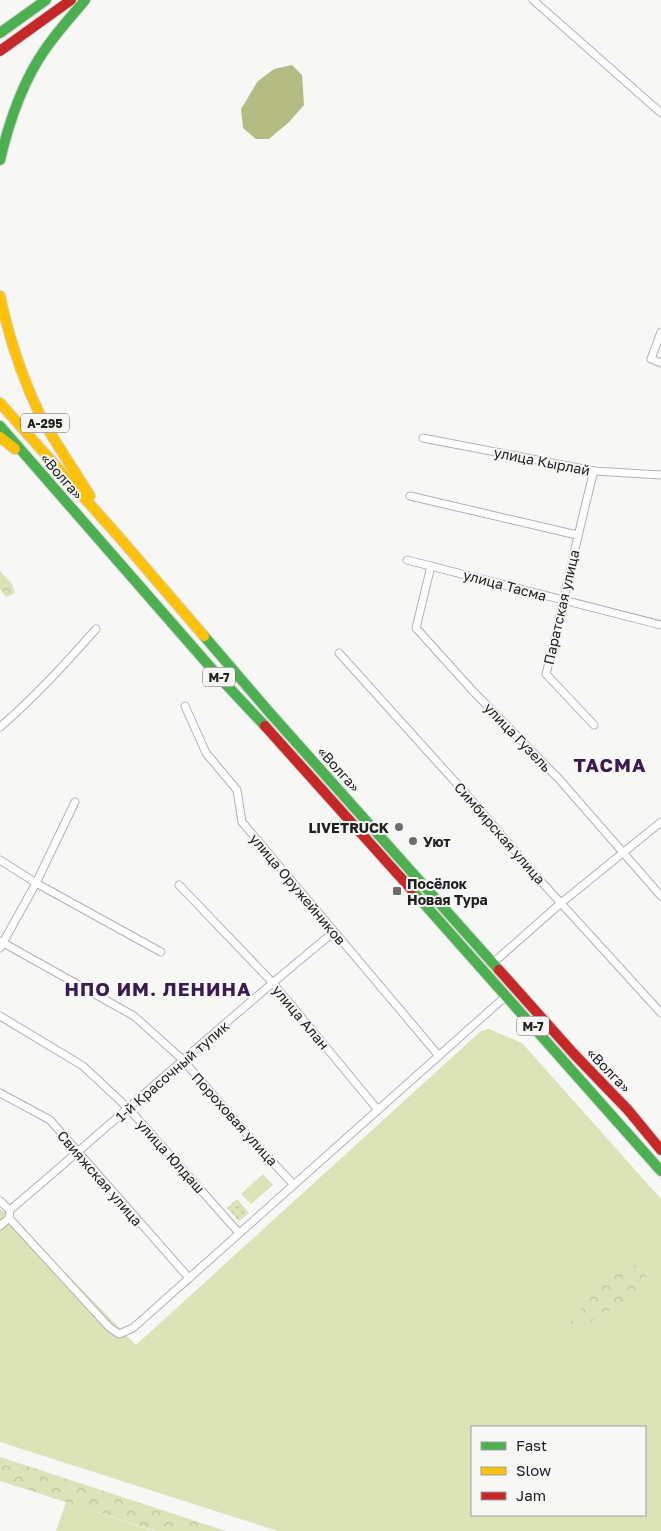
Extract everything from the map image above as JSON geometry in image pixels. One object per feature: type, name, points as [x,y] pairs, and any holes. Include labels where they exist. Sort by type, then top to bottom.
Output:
[{"type":"main road","points":[[0,33],[46,0]]},
{"type":"main road","points":[[0,51],[71,0]]},
{"type":"main road","points":[[0,160],[10,123],[21,93],[34,68],[52,40],[85,0]]},
{"type":"main road","name":"А-295","points":[[0,296],[7,329],[35,405],[54,440],[119,537]]},
{"type":"main road","name":"«Волга»","points":[[0,403],[119,537],[270,713],[494,962],[574,1054],[628,1110],[661,1150]]},
{"type":"main road","name":"«Волга»","points":[[0,426],[219,677],[305,769],[660,1170]]},
{"type":"main road","points":[[0,437],[36,467]]},
{"type":"street","points":[[533,0],[661,113]]},
{"type":"street","points":[[661,332],[651,359],[661,363]]},
{"type":"street","name":"улица Кырлай","points":[[423,438],[594,471],[661,475]]},
{"type":"street","name":"Паратская улица","points":[[594,471],[577,534],[564,601],[546,674],[594,725]]},
{"type":"street","points":[[410,496],[577,534]]},
{"type":"street","name":"улица Тасма","points":[[407,560],[661,625]]},
{"type":"street","name":"улица Гузель","points":[[431,566],[416,628],[472,690],[560,780],[661,896]]},
{"type":"street","points":[[0,727],[61,669],[96,629]]},
{"type":"street","name":"Симбирская улица","points":[[339,653],[661,1013]]},
{"type":"street","name":"улица Оружейников","points":[[185,706],[206,753],[237,790],[242,822],[438,1056]]},
{"type":"street","points":[[1,944],[36,883],[76,802]]},
{"type":"street","points":[[494,962],[561,902],[661,822]]},
{"type":"street","points":[[0,860],[36,883],[161,952]]},
{"type":"street","name":"улица Алан","points":[[179,885],[272,982],[378,1110]]},
{"type":"street","name":"1-й Красочный тупик","points":[[0,1226],[10,1214],[183,1060],[272,982],[334,932]]},
{"type":"street","name":"Пороховая улица","points":[[1,944],[134,1016],[183,1060],[244,1131],[294,1185]]},
{"type":"street","points":[[0,1201],[109,1327],[119,1334],[133,1328],[506,996]]},
{"type":"street","name":"улица Юлдаш","points":[[0,1016],[83,1066],[129,1108],[239,1233]]},
{"type":"street","name":"Свияжская улица","points":[[0,1093],[50,1120],[188,1278]]},
{"type":"green space","points":[[0,571],[12,584],[15,593],[6,597],[0,589]]},
{"type":"green space","points":[[489,1029],[522,1043],[661,1199],[661,1531],[278,1531],[0,1442],[0,1209],[9,1215],[136,1345],[481,1031]]},
{"type":"green space","points":[[263,1174],[273,1185],[251,1204],[241,1194]]},
{"type":"green space","points":[[237,1199],[249,1213],[239,1221],[227,1208]]},
{"type":"green space","points":[[636,1265],[647,1277],[633,1296],[553,1345],[604,1279]]},
{"type":"green space","points":[[0,1457],[226,1531],[156,1531],[0,1481]]},
{"type":"green space","points":[[66,1502],[154,1531],[56,1531]]},
{"type":"shaded area","points":[[292,65],[302,75],[304,105],[289,122],[269,139],[256,139],[243,128],[241,109],[258,81],[274,69]]},
{"type":"traffic: fast","points":[[0,33],[46,0]]},
{"type":"traffic: fast","points":[[0,160],[12,117],[29,76],[49,44],[85,0]]},
{"type":"traffic: fast","points":[[0,426],[219,677],[265,726]]},
{"type":"traffic: fast","points":[[204,636],[270,713],[499,970]]},
{"type":"traffic: fast","points":[[411,889],[661,1171]]},
{"type":"traffic: slow","points":[[0,296],[17,358],[34,402],[41,417],[90,496]]},
{"type":"traffic: slow","points":[[0,403],[204,636]]},
{"type":"traffic: slow","points":[[0,437],[15,449]]},
{"type":"traffic: jam","points":[[0,51],[71,0]]},
{"type":"traffic: jam","points":[[265,726],[411,889]]},
{"type":"traffic: jam","points":[[499,970],[574,1054],[628,1110],[661,1150]]},
{"type":"place","name":"LIVETRUCK","points":[[399,827]]},
{"type":"place","name":"Уют","points":[[413,841]]},
{"type":"place","name":"Посёлок Новая Тура","points":[[397,891]]},
{"type":"district","name":"ТАСМА","points":[[610,764]]},
{"type":"district","name":"НПО ИМ. ЛЕНИНА","points":[[158,988]]}]
